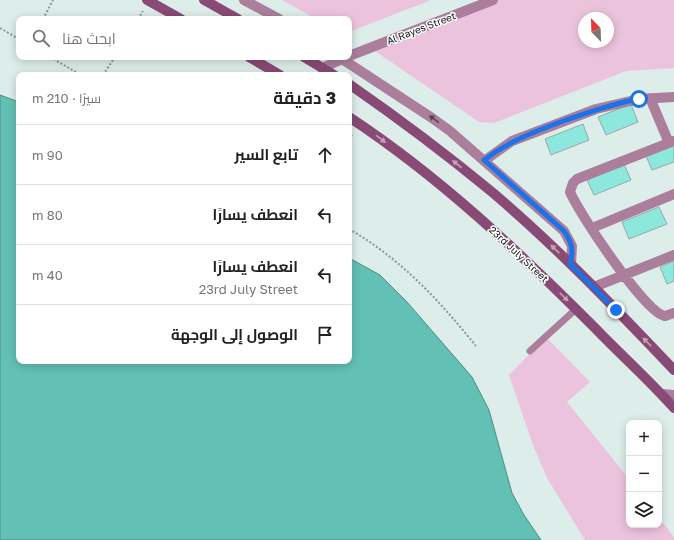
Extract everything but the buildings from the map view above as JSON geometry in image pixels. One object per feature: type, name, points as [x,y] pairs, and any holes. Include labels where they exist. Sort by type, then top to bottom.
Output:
[{"type":"main road","points":[[147,0],[176,16]]},
{"type":"main road","points":[[204,0],[220,15]]},
{"type":"main road","points":[[254,60],[275,72]]},
{"type":"main road","points":[[309,60],[329,72]]},
{"type":"main road","points":[[352,86],[396,117],[462,168],[520,217],[594,287],[674,370]]},
{"type":"main road","name":"23rd July Street","points":[[352,119],[381,138],[471,209],[576,309],[662,394],[674,408]]},
{"type":"street","points":[[244,0],[273,16]]},
{"type":"street","name":"Al Rayes Street","points":[[352,54],[493,0]]},
{"type":"street","name":"Al Rayes Street","points":[[322,68],[338,60]]},
{"type":"street","points":[[348,60],[432,118],[484,160],[564,231],[572,246],[573,255],[570,264]]},
{"type":"street","points":[[484,160],[512,141],[620,102],[650,98],[674,97]]},
{"type":"street","points":[[650,98],[672,142],[577,179],[573,183],[570,192],[623,275],[659,315],[665,316],[674,313]]},
{"type":"street","points":[[592,228],[674,194]]},
{"type":"street","points":[[594,287],[674,255]]},
{"type":"street","points":[[662,394],[674,395]]},
{"type":"lane","points":[[530,351],[576,309]]},
{"type":"path","points":[[45,16],[53,0]]},
{"type":"path","points":[[0,28],[16,37]]},
{"type":"path","points":[[55,60],[76,72]]},
{"type":"path","points":[[105,72],[112,60]]},
{"type":"path","points":[[352,230],[372,242],[407,270],[443,306],[476,346]]},
{"type":"shaded area","points":[[282,0],[431,0],[352,31],[352,16],[311,16]]},
{"type":"shaded area","points":[[485,0],[674,0],[674,68],[626,71],[494,123],[479,122],[366,45]]},
{"type":"shaded area","points":[[0,95],[16,101],[16,364],[352,364],[352,260],[380,275],[407,302],[472,377],[489,410],[512,493],[524,515],[541,540],[0,540]]},
{"type":"shaded area","points":[[546,337],[590,382],[567,402],[626,475],[626,528],[662,528],[662,522],[674,537],[674,540],[585,540],[547,478],[533,445],[509,375]]},
{"type":"route","points":[[616,310],[570,264],[573,255],[572,246],[564,231],[484,160],[512,141],[527,135],[620,102],[639,99]]}]
